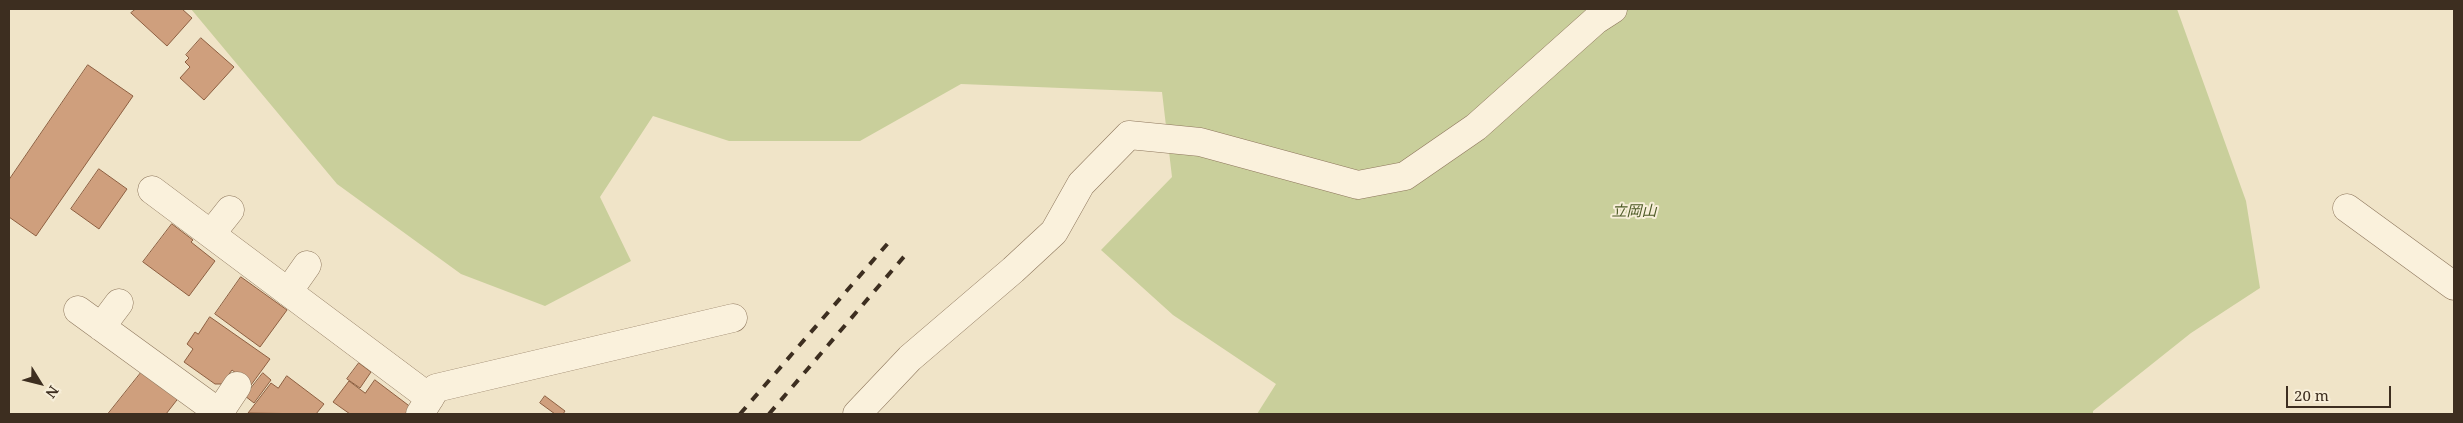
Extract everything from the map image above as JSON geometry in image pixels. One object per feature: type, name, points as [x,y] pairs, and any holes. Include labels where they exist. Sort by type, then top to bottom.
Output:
[{"type":"street","points":[[857,414],[910,358],[1014,270],[1054,232],[1082,184],[1128,135],[1200,142],[1358,185],[1405,176],[1476,127],[1596,20],[1613,9]]},
{"type":"street","points":[[152,190],[288,292],[425,406],[436,388],[733,318]]},
{"type":"street","points":[[2347,208],[2454,286]]},
{"type":"street","points":[[211,234],[230,210]]},
{"type":"street","points":[[288,292],[307,265]]},
{"type":"street","points":[[101,327],[119,303]]},
{"type":"street","points":[[78,310],[220,413],[237,386]]},
{"type":"green space","name":"立岡山","points":[[191,9],[2177,9],[2246,201],[2260,288],[2191,333],[2093,411],[2093,414],[1257,414],[1276,384],[1173,315],[1101,250],[1172,177],[1162,92],[961,84],[860,141],[729,141],[653,116],[600,197],[631,261],[545,306],[461,274],[337,184]]},
{"type":"building","points":[[136,9],[182,9],[192,18],[167,46],[131,13]]},
{"type":"building","points":[[201,38],[234,67],[204,100],[180,78],[190,67],[185,62],[189,58],[186,55]]},
{"type":"building","points":[[88,65],[133,96],[36,236],[9,217],[9,180]]},
{"type":"building","points":[[99,169],[127,189],[99,229],[71,209]]},
{"type":"building","points":[[172,224],[193,240],[191,242],[215,261],[189,296],[143,262]]},
{"type":"building","points":[[241,277],[287,310],[260,347],[215,314]]},
{"type":"building","points":[[210,317],[270,359],[251,385],[232,370],[222,384],[215,384],[184,362],[193,349],[187,344],[195,332],[198,334]]},
{"type":"building","points":[[359,363],[371,372],[360,388],[347,379]]},
{"type":"building","points":[[144,369],[180,396],[166,414],[108,414]]},
{"type":"building","points":[[263,373],[271,380],[254,403],[245,396]]},
{"type":"building","points":[[287,376],[324,404],[316,414],[248,413],[271,383],[278,388]]},
{"type":"building","points":[[375,380],[412,408],[407,414],[350,414],[333,402],[349,381],[365,393]]},
{"type":"building","points":[[545,396],[565,411],[563,414],[555,414],[540,403]]},
{"type":"railway","points":[[740,414],[889,242]]},
{"type":"railway","points":[[769,414],[908,252]]}]
